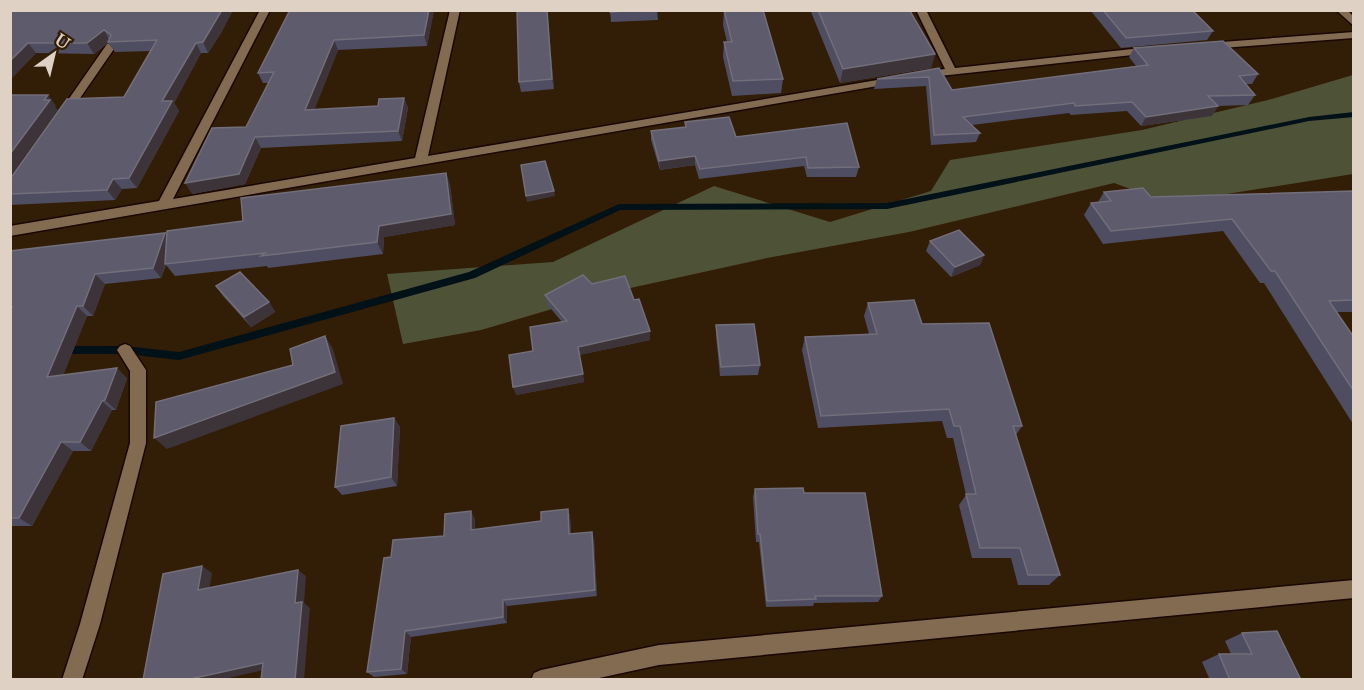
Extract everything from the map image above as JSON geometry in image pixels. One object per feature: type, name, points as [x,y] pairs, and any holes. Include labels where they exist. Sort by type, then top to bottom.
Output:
[{"type":"street","points":[[163,206],[265,10]]},
{"type":"street","points":[[421,160],[455,10]]},
{"type":"street","points":[[921,10],[951,70]]},
{"type":"street","points":[[1341,10],[1353,23]]},
{"type":"street","points":[[1194,47],[1353,36]]},
{"type":"street","points":[[57,124],[111,46]]},
{"type":"street","points":[[10,231],[951,70],[1160,49]]},
{"type":"street","points":[[72,680],[90,624],[138,444],[138,370],[125,350]]},
{"type":"street","points":[[542,680],[659,655],[1353,590]]},
{"type":"green space","points":[[1353,75],[1353,174],[1170,203],[1114,183],[909,232],[767,258],[603,294],[481,330],[403,344],[387,274],[553,262],[714,186],[830,222],[931,191],[950,160],[1142,130],[1268,100]]},
{"type":"building","points":[[10,10],[222,10],[203,42],[196,43],[162,101],[172,101],[129,178],[113,179],[107,190],[10,194],[10,179],[67,99],[124,97],[157,40],[108,42],[111,35],[104,30],[87,43],[28,43],[10,61]]},
{"type":"building","points":[[290,10],[429,10],[424,35],[334,40],[305,110],[378,106],[379,99],[404,98],[398,131],[255,137],[239,174],[185,183],[212,128],[246,127],[274,72],[258,73]]},
{"type":"building","points":[[517,10],[547,10],[552,79],[519,82]]},
{"type":"building","points":[[610,10],[640,10],[610,12]]},
{"type":"building","points":[[724,10],[763,10],[783,79],[733,81],[724,42],[732,42]]},
{"type":"building","points":[[818,10],[910,11],[935,54],[843,69]]},
{"type":"building","points":[[1103,10],[1192,10],[1213,31],[1126,38]]},
{"type":"building","points":[[1223,41],[1258,74],[1239,76],[1255,95],[1208,96],[1218,106],[1146,117],[1132,102],[1075,106],[1074,103],[963,117],[980,133],[934,135],[929,77],[877,79],[939,68],[952,90],[1148,65],[1134,48]]},
{"type":"building","points":[[10,95],[48,95],[44,100],[50,100],[10,154]]},
{"type":"building","points":[[729,117],[736,137],[847,123],[859,167],[808,168],[806,157],[700,169],[695,156],[659,161],[651,131],[686,127],[685,122]]},
{"type":"building","points":[[545,161],[554,191],[526,196],[521,165]]},
{"type":"building","points":[[446,173],[451,214],[379,226],[377,242],[261,256],[265,253],[165,264],[167,231],[243,221],[241,198]]},
{"type":"building","points":[[1143,188],[1151,197],[1353,191],[1353,300],[1329,301],[1353,336],[1353,390],[1275,271],[1271,271],[1232,219],[1111,231],[1091,203],[1111,201],[1104,192]]},
{"type":"building","points":[[959,230],[984,255],[955,267],[930,241]]},
{"type":"building","points":[[165,233],[153,268],[95,274],[83,306],[77,306],[47,377],[117,368],[105,400],[102,401],[80,442],[61,442],[19,518],[10,518],[10,309],[13,307],[10,308],[10,251]]},
{"type":"building","points":[[240,272],[269,302],[244,317],[216,286]]},
{"type":"building","points":[[583,275],[592,284],[625,276],[634,300],[639,299],[650,331],[578,347],[583,374],[513,387],[509,355],[533,351],[530,327],[567,321],[545,295]]},
{"type":"building","points":[[914,300],[922,324],[989,323],[1022,426],[1013,426],[1060,575],[1028,575],[1020,548],[980,548],[966,494],[976,494],[960,426],[954,426],[949,409],[821,416],[805,337],[877,334],[868,303]]},
{"type":"building","points":[[754,324],[760,365],[721,367],[716,325]]},
{"type":"building","points":[[325,336],[335,372],[154,438],[156,402],[293,365],[290,349]]},
{"type":"building","points":[[394,418],[391,477],[335,487],[341,426]]},
{"type":"building","points":[[803,488],[804,493],[865,493],[882,596],[815,596],[816,599],[767,601],[760,534],[758,534],[755,489]]},
{"type":"building","points":[[568,509],[569,534],[592,532],[595,590],[503,600],[503,617],[405,631],[401,669],[367,672],[384,558],[391,557],[393,540],[444,536],[445,514],[471,511],[471,530],[541,521],[541,512]]},
{"type":"building","points":[[202,566],[198,590],[298,570],[295,603],[302,602],[295,680],[261,680],[263,663],[186,680],[143,680],[163,574]]},
{"type":"building","points":[[1277,631],[1301,680],[1230,680],[1219,654],[1252,654],[1242,633]]},
{"type":"waterway","points":[[59,350],[125,350],[179,356],[472,275],[619,207],[887,206],[1309,119],[1354,114]]}]
